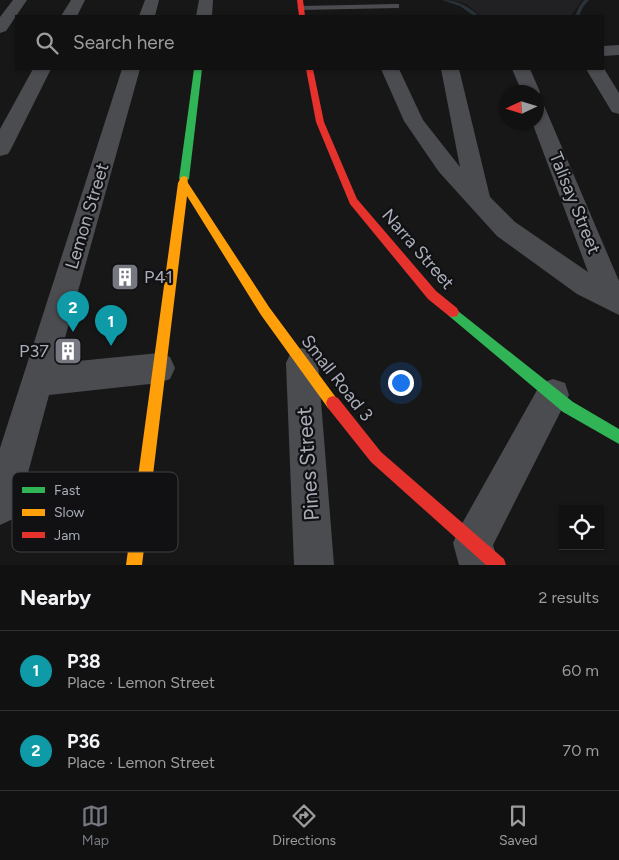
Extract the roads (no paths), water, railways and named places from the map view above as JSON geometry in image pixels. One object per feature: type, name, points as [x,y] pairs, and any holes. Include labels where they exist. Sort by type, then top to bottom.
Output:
[{"type":"street","points":[[0,28],[20,0]]},
{"type":"street","points":[[70,15],[78,0]]},
{"type":"street","points":[[147,15],[152,0]]},
{"type":"street","points":[[204,15],[206,0]]},
{"type":"street","points":[[604,51],[619,50]]},
{"type":"street","points":[[0,149],[41,70]]},
{"type":"street","name":"Lemon Street","points":[[0,506],[131,70]]},
{"type":"street","points":[[146,472],[198,70]]},
{"type":"street","name":"Narra Street","points":[[309,70],[320,122],[353,201],[432,295],[553,395],[619,437]]},
{"type":"street","points":[[390,70],[414,121],[447,167],[506,229],[588,286],[616,302]]},
{"type":"street","points":[[450,70],[479,201]]},
{"type":"street","points":[[521,70],[528,85]]},
{"type":"street","points":[[597,70],[619,108]]},
{"type":"street","name":"Talisay Street","points":[[544,126],[616,302]]},
{"type":"street","name":"Small Road 3","points":[[183,183],[265,310],[302,363],[376,457],[483,558]]},
{"type":"street","name":"Pines Street","points":[[302,363],[314,565]]},
{"type":"street","points":[[38,382],[159,368]]},
{"type":"street","points":[[483,558],[553,395]]},
{"type":"street","points":[[134,565],[136,552]]},
{"type":"lane","points":[[301,8],[396,6]]},
{"type":"waterway","points":[[444,0],[462,5],[476,15]]},
{"type":"waterway","points":[[577,15],[587,0]]},
{"type":"place","name":"P41","points":[[125,277]]},
{"type":"place","name":"P36","points":[[73,332]]},
{"type":"place","name":"P38","points":[[111,346]]},
{"type":"place","name":"P37","points":[[68,351]]}]
